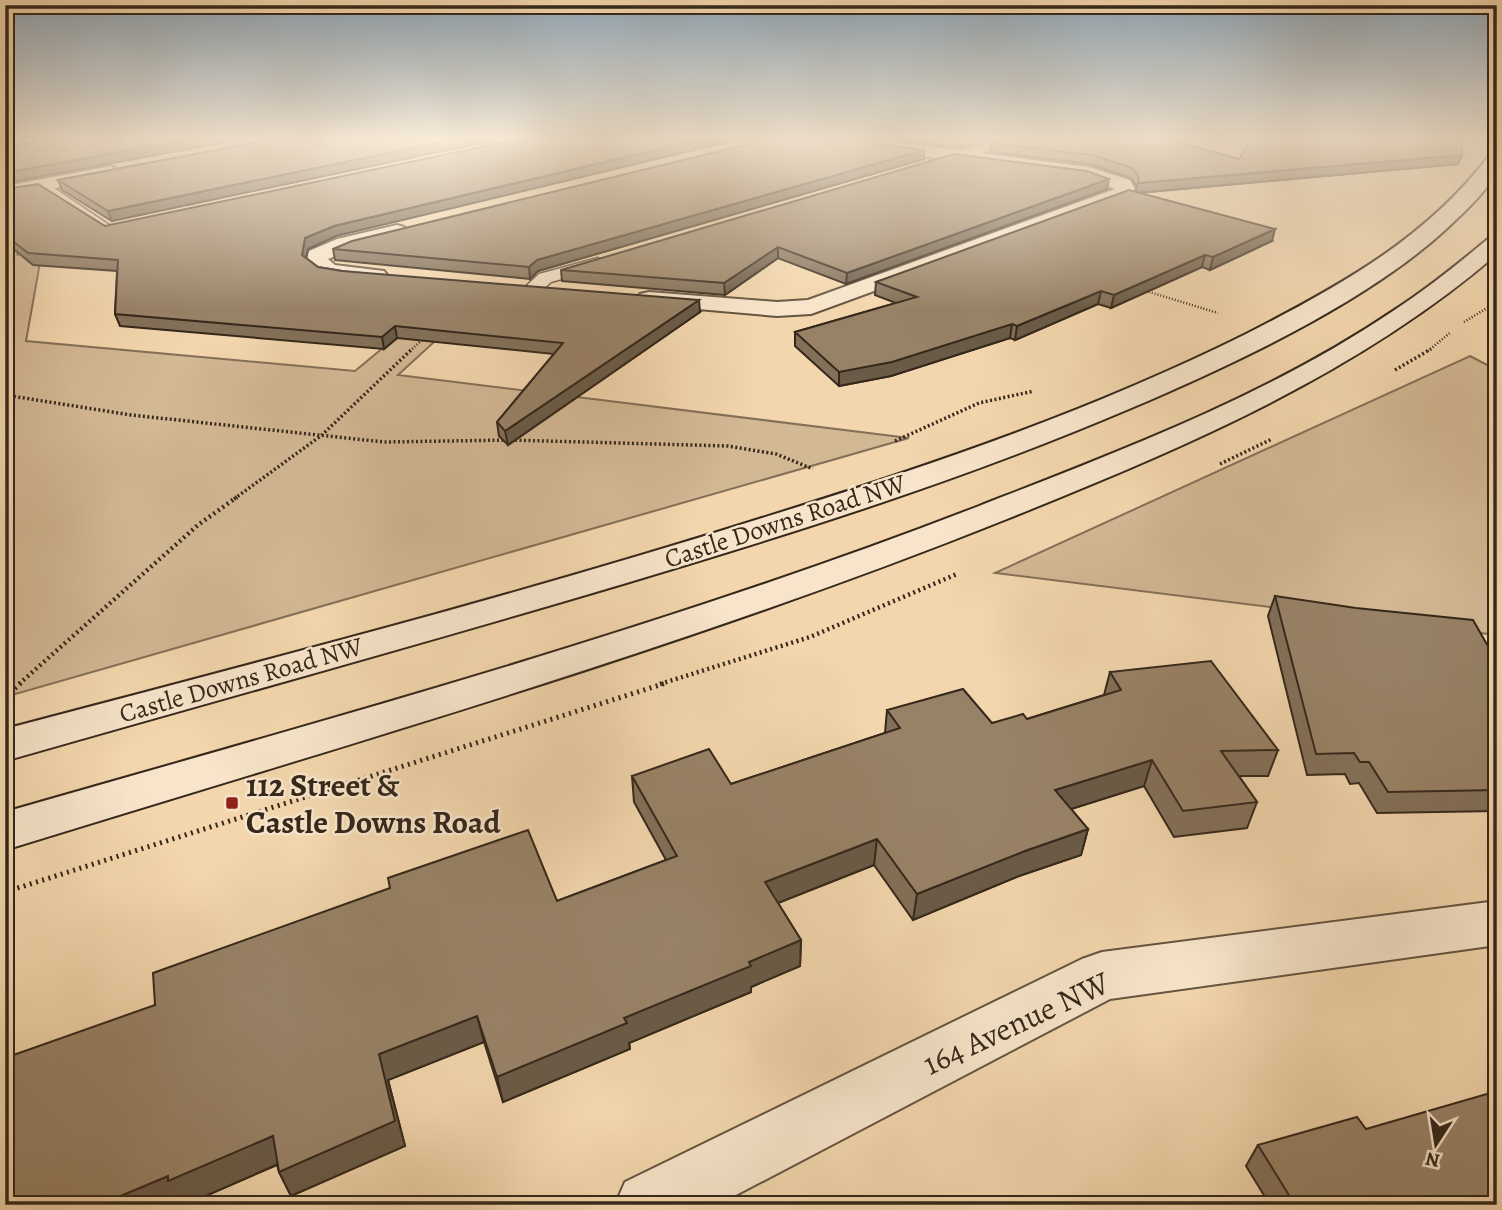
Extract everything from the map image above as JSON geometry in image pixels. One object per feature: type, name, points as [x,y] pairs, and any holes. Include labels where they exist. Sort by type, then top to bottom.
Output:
[{"type":"main road","points":[[625,297],[793,310],[828,302],[1118,195]]},
{"type":"main road","name":"Castle Downs Road NW","points":[[5,745],[622,573],[873,495],[1093,414],[1183,376],[1346,291],[1428,233],[1467,195]]},
{"type":"main road","points":[[399,278],[329,271],[317,264],[317,256],[345,244],[411,228]]},
{"type":"main road","points":[[5,831],[628,642],[953,530],[1162,443],[1321,365],[1417,308],[1497,243]]},
{"type":"main road","points":[[506,288],[572,293]]},
{"type":"main road","name":"164 Avenue NW","points":[[648,1205],[1102,976],[1497,923]]},
{"type":"lane","points":[[56,195],[108,229],[122,226]]},
{"type":"lane","points":[[531,289],[545,278],[610,259]]},
{"type":"path","points":[[5,257],[31,252]]},
{"type":"path","points":[[1135,287],[1228,316]]},
{"type":"path","points":[[5,699],[198,525],[322,435],[430,332]]},
{"type":"path","points":[[885,446],[960,408],[1011,394],[1036,391]]},
{"type":"path","points":[[5,395],[131,415],[396,442],[510,440],[728,446],[776,454],[815,469],[802,474]]},
{"type":"path","points":[[5,699],[19,698]]},
{"type":"shaded area","points":[[145,226],[41,257],[26,341],[355,371],[448,294],[483,297],[398,375],[909,438],[5,697],[5,253]]},
{"type":"shaded area","points":[[1470,356],[1497,370],[1497,635],[995,573]]},
{"type":"building","points":[[5,195],[56,195],[105,226],[250,195],[463,195],[334,226],[305,238],[302,255],[318,267],[342,271],[699,300],[505,431],[497,422],[563,343],[395,326],[382,337],[115,314],[118,260],[28,253],[5,235]]},
{"type":"building","points":[[83,195],[183,195],[108,211]]},
{"type":"building","points":[[538,195],[764,195],[537,260],[529,267],[333,249],[352,241]]},
{"type":"building","points":[[814,195],[1063,195],[847,273],[778,247],[724,283],[561,270]]},
{"type":"building","points":[[1114,195],[1149,195],[1275,229],[1213,257],[1205,255],[1114,295],[1101,291],[1017,326],[1012,324],[892,362],[839,372],[795,332],[917,297],[876,282]]},
{"type":"building","points":[[1275,596],[1356,608],[1473,620],[1497,662],[1497,790],[1388,792],[1369,762],[1360,762],[1354,753],[1316,754]]},
{"type":"building","points":[[1211,661],[1278,750],[1221,751],[1257,802],[1183,811],[1152,760],[1055,790],[1088,829],[917,894],[877,839],[765,882],[801,940],[749,962],[751,966],[624,1018],[627,1023],[497,1077],[477,1016],[379,1054],[395,1121],[279,1172],[273,1136],[168,1181],[168,1176],[99,1205],[5,1205],[5,1058],[155,1005],[153,973],[390,888],[388,878],[528,830],[557,901],[677,856],[632,776],[709,749],[731,784],[900,728],[887,710],[963,689],[992,723],[1023,714],[1027,719],[1121,690],[1110,672]]},
{"type":"building","points":[[1497,1091],[1497,1205],[1295,1205],[1258,1145],[1357,1117],[1366,1129]]},
{"type":"place","name":"112 Street & Castle Downs Road","points":[[232,803]]}]
